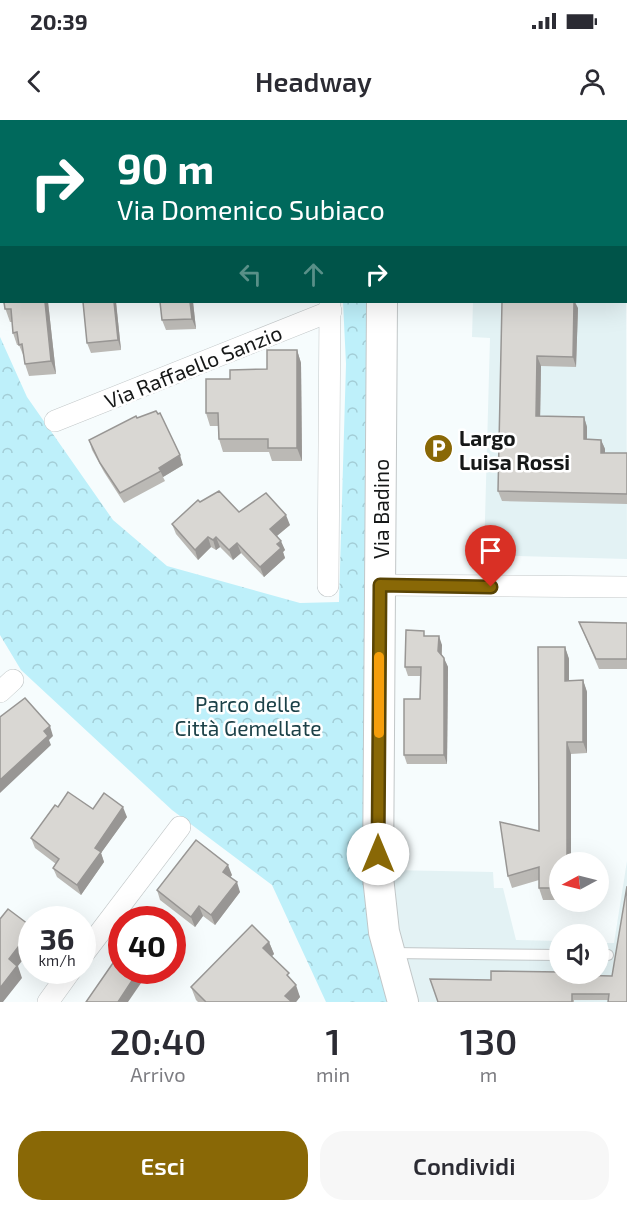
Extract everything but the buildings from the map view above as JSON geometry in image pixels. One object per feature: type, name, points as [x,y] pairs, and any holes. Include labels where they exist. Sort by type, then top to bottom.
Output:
[{"type":"street","name":"Via Badino","points":[[382,303],[378,877],[389,954],[403,1002]]},
{"type":"street","points":[[328,586],[331,306]]},
{"type":"street","name":"Via Raffaello Sanzio","points":[[55,421],[331,306]]},
{"type":"street","points":[[380,585],[627,587]]},
{"type":"street","points":[[96,937],[180,826]]},
{"type":"street","points":[[48,1002],[61,984]]},
{"type":"lane","points":[[389,954],[549,954]]},
{"type":"shaded area","points":[[473,303],[626,303],[627,559],[484,555],[490,338],[472,337]]},
{"type":"shaded area","points":[[627,861],[627,1002],[414,1002],[401,965],[389,870],[493,872],[494,888],[503,888],[516,940],[549,941],[549,984],[609,984],[609,943],[614,943]]},
{"type":"green space","name":"Parco delle Città Gemellate","points":[[343,303],[371,303],[392,1002],[326,1002],[272,885],[172,810],[21,670],[0,635],[0,337],[27,397],[113,520],[167,566],[300,603],[339,602],[346,364]]},
{"type":"slow traffic","points":[[379,657],[379,733]]},
{"type":"place","name":"Largo Luisa Rossi","points":[[438,449]]},
{"type":"route","points":[[378,854],[380,585],[491,587]]}]
